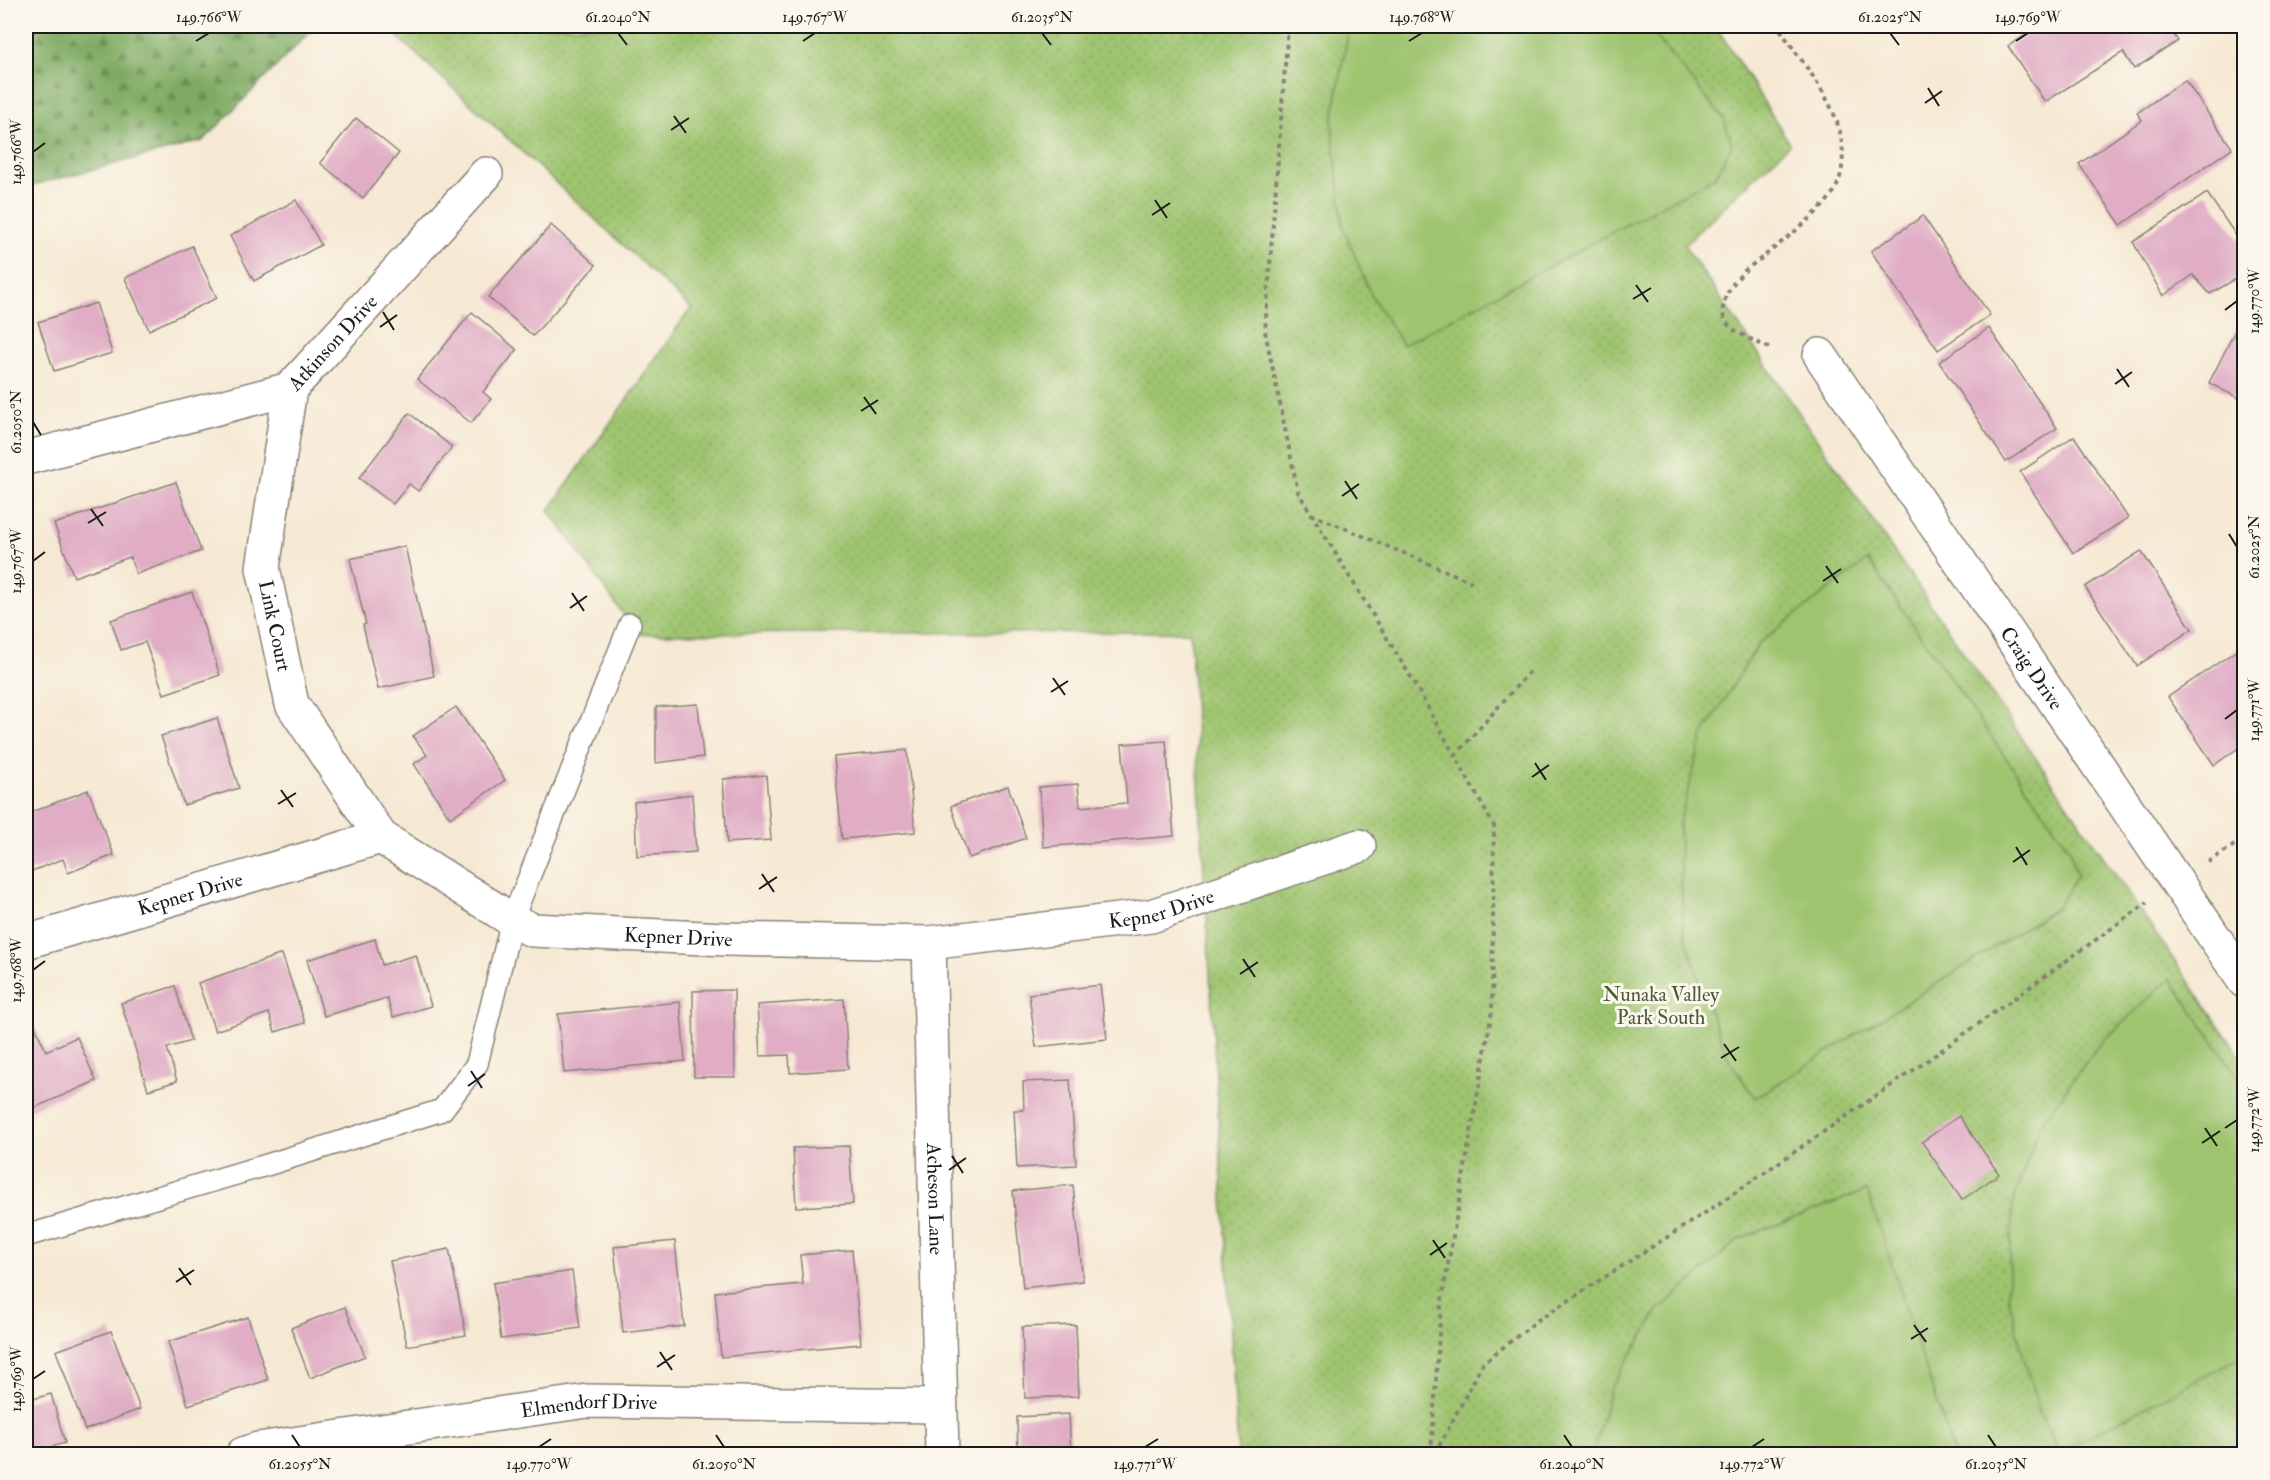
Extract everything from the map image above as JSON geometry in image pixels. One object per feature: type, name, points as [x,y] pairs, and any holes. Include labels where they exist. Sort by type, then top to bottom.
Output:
[{"type":"street","name":"Atkinson Drive","points":[[26,458],[290,389],[486,174]]},
{"type":"street","name":"Craig Drive","points":[[1820,355],[2244,981]]},
{"type":"street","name":"Link Court","points":[[290,389],[263,568],[292,704],[381,837]]},
{"type":"street","name":"Kepner Drive","points":[[26,942],[381,837],[512,920],[532,930],[726,939],[929,943],[1151,916],[1359,846]]},
{"type":"street","name":"Acheson Lane","points":[[929,943],[942,1455]]},
{"type":"street","name":"Elmendorf Drive","points":[[243,1455],[258,1449],[587,1401],[939,1406]]},
{"type":"lane","points":[[26,1236],[270,1164],[442,1110],[477,1064],[512,920],[630,624]]},
{"type":"path","points":[[1288,26],[1265,331],[1298,492],[1412,679],[1494,826],[1492,1011],[1441,1305],[1433,1455]]},
{"type":"path","points":[[1769,348],[1735,330],[1725,321],[1723,309],[1726,297],[1739,276],[1829,200],[1837,186],[1842,168],[1843,141],[1834,111],[1778,26]]},
{"type":"path","points":[[1311,514],[1472,582]]},
{"type":"path","points":[[1455,756],[1530,671]]},
{"type":"path","points":[[1433,1455],[1484,1363],[1538,1320],[1711,1209],[1921,1065],[2177,882]]},
{"type":"green space","points":[[26,26],[316,26],[203,141],[26,187]]},
{"type":"green space","name":"Nunaka Valley Park South","points":[[386,26],[1716,26],[1790,144],[1684,245],[2244,1062],[2244,1454],[1238,1454],[1190,632],[637,634],[549,510],[691,308]]},
{"type":"green space","points":[[1352,26],[1647,26],[1724,119],[1732,145],[1715,177],[1403,345],[1371,295],[1343,227],[1332,123],[1348,33]]},
{"type":"green space","points":[[1868,560],[2070,850],[2077,876],[2058,907],[1755,1098],[1729,1060],[1705,998],[1683,928],[1679,824],[1703,735],[1759,643]]},
{"type":"green space","points":[[2170,978],[2244,1086],[2244,1355],[2060,1452],[2041,1416],[2008,1295],[2013,1202],[2040,1125],[2097,1047]]},
{"type":"green space","points":[[1867,1190],[1954,1454],[1593,1454],[1610,1389],[1658,1311],[1739,1239]]},
{"type":"building","points":[[2040,26],[2168,26],[2178,41],[2134,69],[2123,52],[2045,102],[2008,46]]},
{"type":"building","points":[[2185,80],[2232,148],[2121,225],[2079,164],[2142,120],[2137,113]]},
{"type":"building","points":[[356,118],[399,153],[363,198],[320,163]]},
{"type":"building","points":[[2207,193],[2244,247],[2244,274],[2210,294],[2193,275],[2163,296],[2133,242]]},
{"type":"building","points":[[296,200],[321,245],[254,281],[230,236]]},
{"type":"building","points":[[1923,216],[1990,315],[1938,350],[1871,251]]},
{"type":"building","points":[[551,225],[596,265],[533,336],[488,297]]},
{"type":"building","points":[[192,246],[217,298],[149,330],[125,278]]},
{"type":"building","points":[[96,303],[112,353],[54,371],[38,322]]},
{"type":"building","points":[[472,312],[517,350],[483,392],[491,399],[471,423],[417,379]]},
{"type":"building","points":[[2237,327],[2244,331],[2244,401],[2209,383]]},
{"type":"building","points":[[1989,328],[2057,428],[2006,462],[1939,362]]},
{"type":"building","points":[[409,413],[452,447],[418,491],[409,484],[393,504],[359,478]]},
{"type":"building","points":[[2074,436],[2128,518],[2073,553],[2020,472]]},
{"type":"building","points":[[176,482],[201,551],[136,574],[130,557],[74,577],[54,524]]},
{"type":"building","points":[[405,546],[434,676],[378,689],[363,625],[366,624],[350,559]]},
{"type":"building","points":[[2141,551],[2192,629],[2137,666],[2085,587]]},
{"type":"building","points":[[26,563],[33,586],[26,588]]},
{"type":"building","points":[[192,592],[220,675],[164,694],[145,642],[121,650],[111,620]]},
{"type":"building","points":[[2240,648],[2244,655],[2244,744],[2214,765],[2168,697]]},
{"type":"building","points":[[698,704],[703,757],[656,763],[656,707]]},
{"type":"building","points":[[456,707],[505,780],[450,818],[414,764],[427,755],[413,736]]},
{"type":"building","points":[[217,718],[239,788],[184,805],[161,736]]},
{"type":"building","points":[[1166,741],[1174,836],[1043,847],[1039,787],[1078,784],[1080,807],[1127,803],[1122,744]]},
{"type":"building","points":[[907,750],[915,832],[842,839],[834,757]]},
{"type":"building","points":[[766,775],[771,840],[727,843],[723,779]]},
{"type":"building","points":[[1008,786],[1026,838],[969,858],[951,806]]},
{"type":"building","points":[[88,790],[114,855],[68,873],[63,859],[27,873],[26,814]]},
{"type":"building","points":[[692,794],[696,852],[637,856],[634,802]]},
{"type":"building","points":[[375,939],[382,965],[416,955],[431,1006],[393,1017],[387,998],[324,1016],[307,960]]},
{"type":"building","points":[[282,954],[305,1023],[275,1032],[269,1013],[215,1031],[198,983]]},
{"type":"building","points":[[1100,985],[1107,1039],[1036,1047],[1029,994]]},
{"type":"building","points":[[175,986],[191,1041],[167,1048],[177,1081],[148,1090],[121,1003]]},
{"type":"building","points":[[734,990],[735,1077],[694,1077],[693,991]]},
{"type":"building","points":[[844,999],[848,1069],[790,1073],[789,1055],[760,1056],[757,1005]]},
{"type":"building","points":[[680,1002],[685,1061],[564,1073],[558,1014]]},
{"type":"building","points":[[34,1024],[46,1051],[77,1037],[96,1081],[27,1111],[26,1028]]},
{"type":"building","points":[[1070,1080],[1076,1165],[1017,1168],[1014,1110],[1024,1110],[1023,1082]]},
{"type":"building","points":[[1959,1116],[1999,1174],[1962,1200],[1922,1142]]},
{"type":"building","points":[[849,1146],[853,1204],[796,1207],[793,1148]]},
{"type":"building","points":[[1073,1185],[1083,1281],[1023,1288],[1013,1191]]},
{"type":"building","points":[[675,1241],[684,1326],[623,1333],[614,1247]]},
{"type":"building","points":[[449,1249],[466,1335],[407,1346],[390,1261]]},
{"type":"building","points":[[852,1250],[861,1344],[721,1357],[715,1292],[803,1284],[800,1255]]},
{"type":"building","points":[[572,1271],[580,1328],[501,1339],[493,1283]]},
{"type":"building","points":[[345,1307],[365,1356],[310,1378],[291,1328]]},
{"type":"building","points":[[248,1317],[268,1380],[188,1405],[168,1342]]},
{"type":"building","points":[[1076,1325],[1079,1396],[1025,1398],[1022,1327]]},
{"type":"building","points":[[111,1331],[140,1409],[85,1430],[56,1351]]},
{"type":"building","points":[[51,1394],[65,1443],[26,1454],[26,1401]]},
{"type":"building","points":[[1069,1414],[1071,1454],[1018,1454],[1017,1417]]}]
